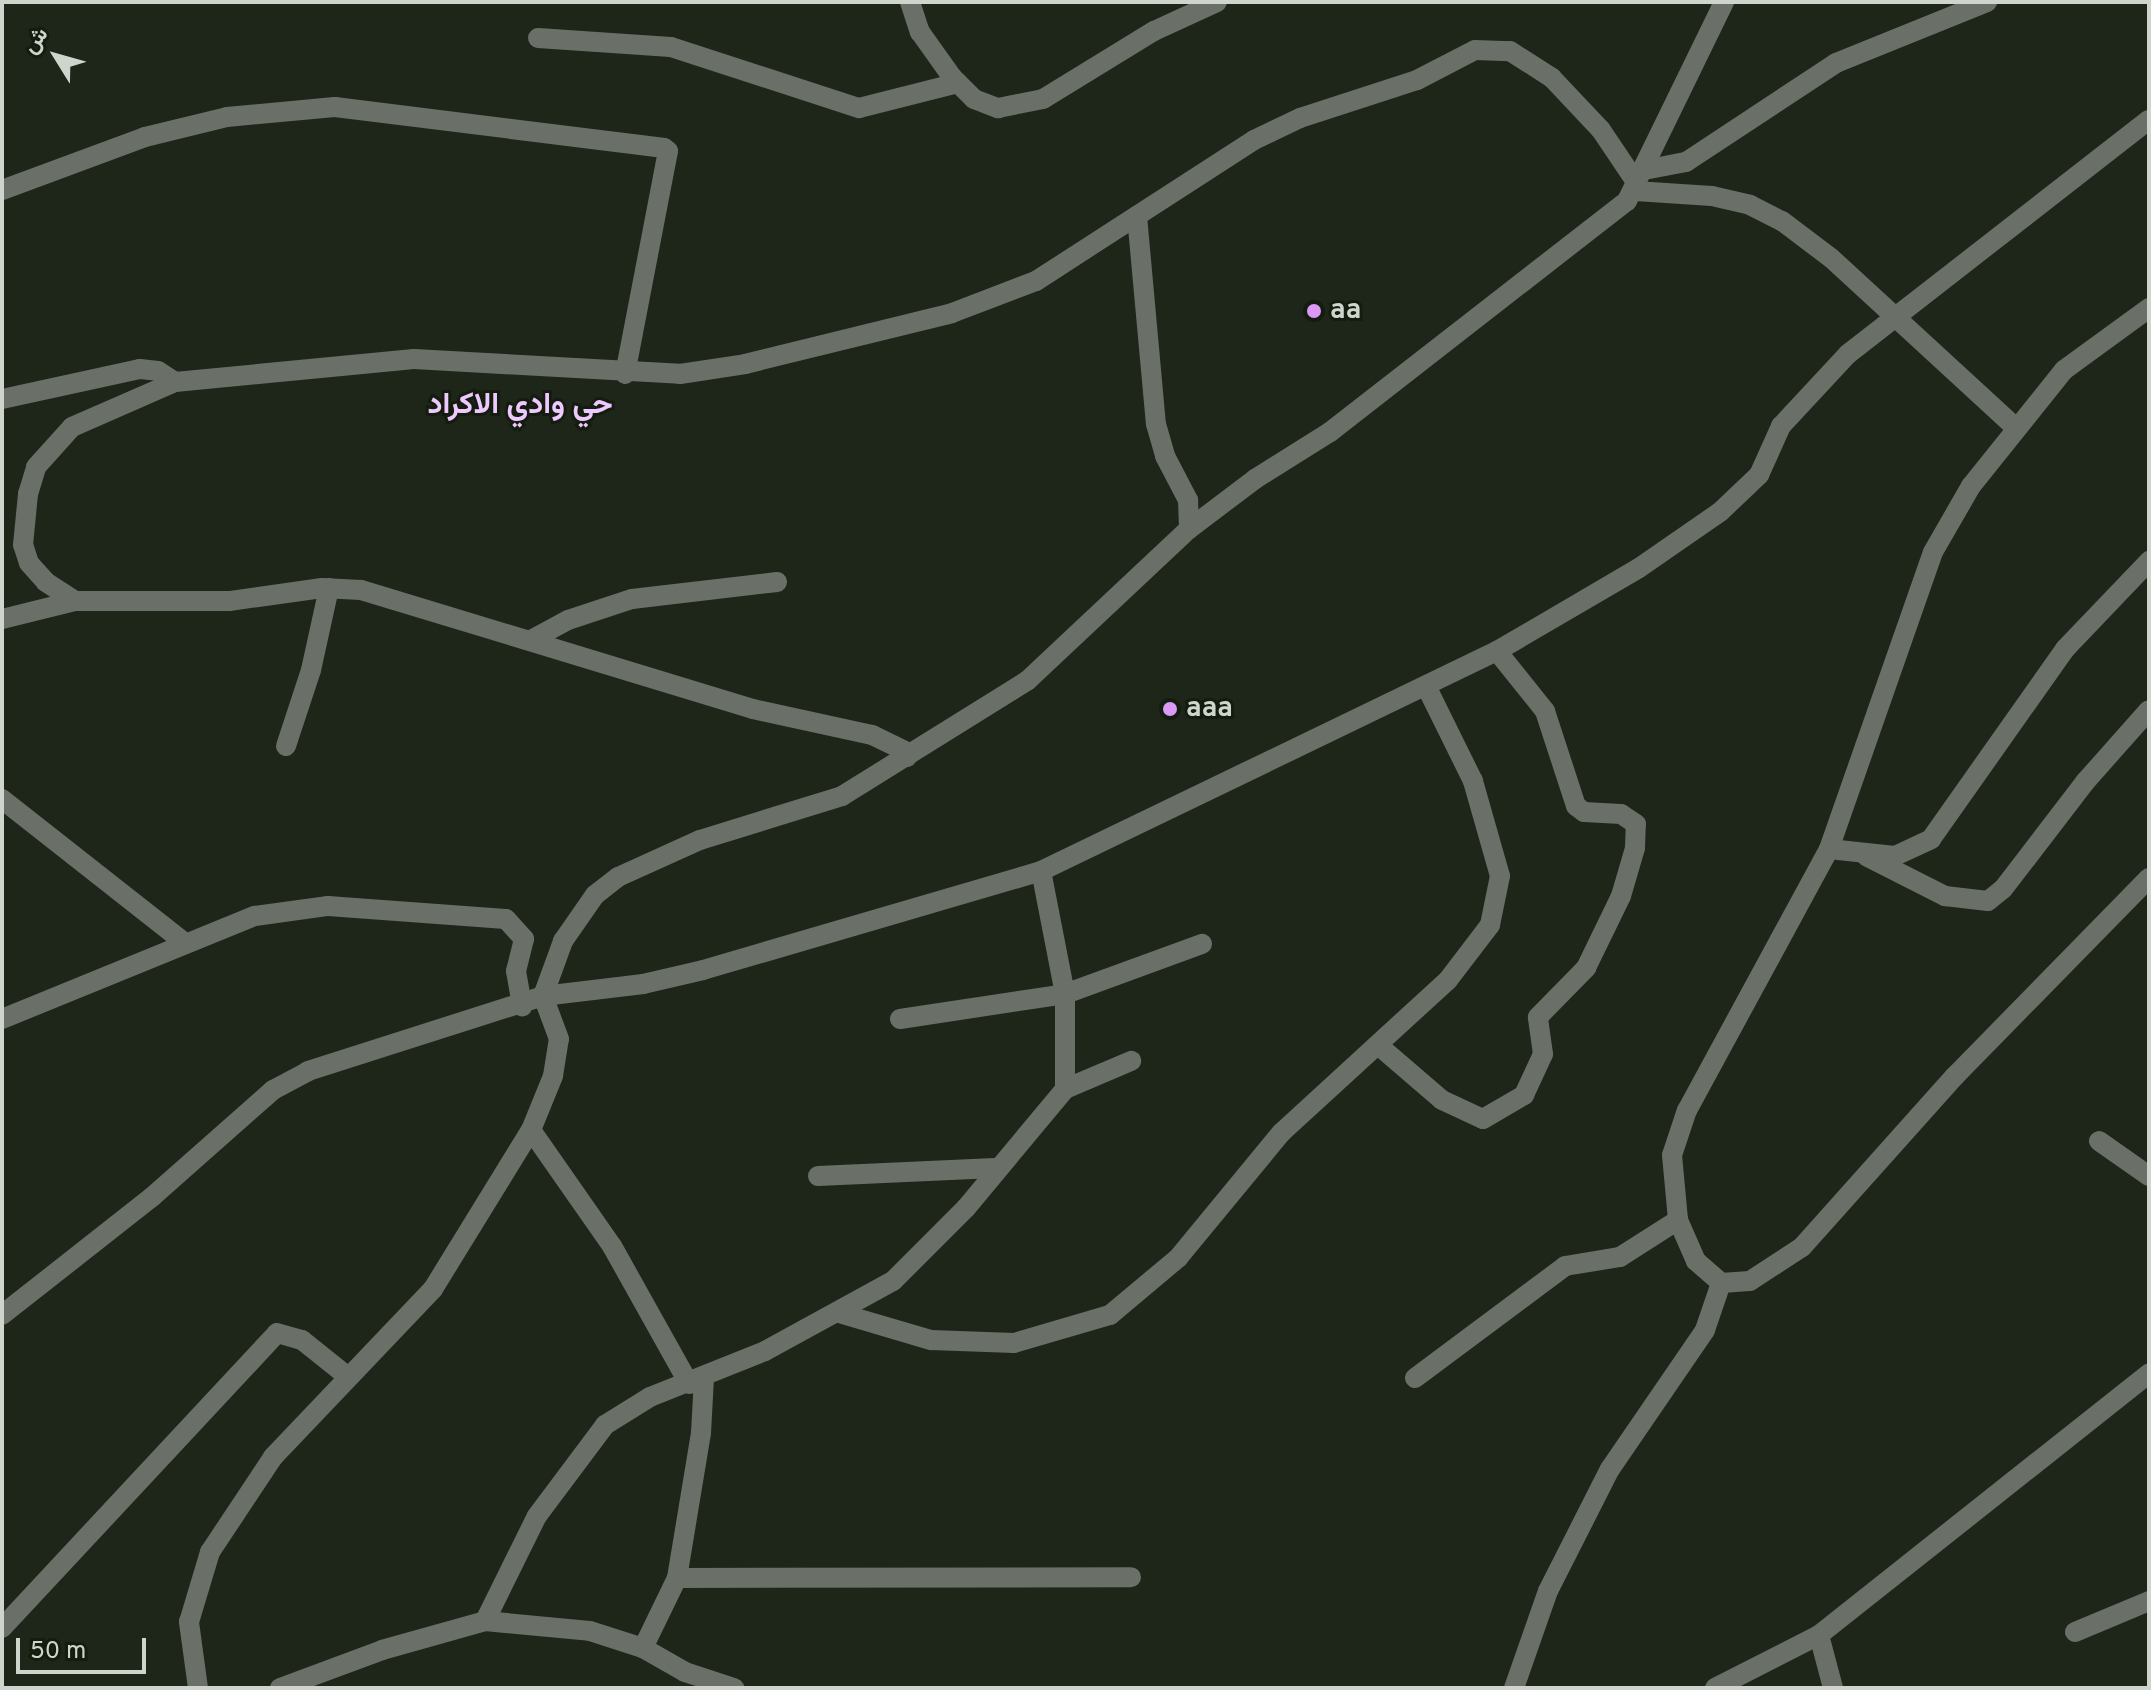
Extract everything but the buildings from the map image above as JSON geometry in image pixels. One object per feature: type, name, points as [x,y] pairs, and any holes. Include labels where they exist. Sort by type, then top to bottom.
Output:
[{"type":"street","points":[[910,2],[920,32],[958,83],[983,104],[1025,106],[1154,31],[1217,2]]},
{"type":"street","points":[[1639,182],[1724,2]]},
{"type":"street","points":[[198,1688],[188,1639],[205,1562],[223,1527],[273,1457],[433,1289],[531,1130],[553,1076],[559,1039],[543,996],[573,924],[595,895],[618,877],[711,836],[842,796],[1027,681],[1189,529],[1330,432],[1639,182],[1686,162],[1836,63],[1987,2]]},
{"type":"street","points":[[538,38],[671,47],[859,108],[958,83]]},
{"type":"street","points":[[75,601],[46,582],[23,545],[23,520],[36,467],[55,440],[72,427],[175,382],[414,359],[625,374],[745,364],[952,313],[1036,281],[1254,140],[1300,118],[1417,80],[1475,50],[1510,51],[1546,73],[1601,130],[1639,182],[1750,205],[1831,258],[2015,427]]},
{"type":"street","points":[[2,190],[145,137],[260,112],[335,107],[664,148],[668,151],[625,374]]},
{"type":"street","points":[[2,1315],[152,1197],[273,1090],[384,1043],[522,1006],[543,996],[643,984],[703,970],[1041,871],[1427,688],[1497,651],[1639,568],[1738,497],[1759,475],[1781,426],[1848,354],[2149,120]]},
{"type":"street","points":[[1137,216],[1156,424],[1165,456],[1188,500],[1189,529]]},
{"type":"street","points":[[2149,308],[2064,370],[2015,427],[1971,486],[1933,552],[1829,849],[1687,1110],[1672,1155],[1678,1220],[1696,1261],[1721,1283],[1750,1281],[1802,1247],[1955,1076],[2149,878]]},
{"type":"street","points":[[2,399],[140,369],[158,371],[175,382]]},
{"type":"street","points":[[1866,856],[1917,850],[1944,827],[2065,649],[2149,561]]},
{"type":"street","points":[[531,640],[568,620],[632,599],[777,582]]},
{"type":"street","points":[[2,619],[75,601],[229,601],[329,588],[361,590],[804,724],[872,735],[905,751],[907,757]]},
{"type":"street","points":[[286,746],[311,670],[329,588]]},
{"type":"street","points":[[1378,1045],[1442,1100],[1483,1119],[1524,1095],[1543,1054],[1538,1017],[1586,968],[1621,896],[1635,848],[1636,824],[1621,814],[1584,812],[1576,806],[1545,711],[1497,651]]},
{"type":"street","points":[[839,1313],[931,1340],[1014,1343],[1110,1315],[1178,1258],[1281,1133],[1448,980],[1490,925],[1499,896],[1500,876],[1477,795],[1427,688]]},
{"type":"street","points":[[1829,849],[1866,856],[1945,896],[1988,901],[2003,889],[2085,782],[2149,710]]},
{"type":"street","points":[[2,799],[184,942]]},
{"type":"street","points":[[1041,871],[1065,994],[1065,1089]]},
{"type":"street","points":[[2,1019],[184,942],[255,916],[328,906],[506,919],[524,939],[516,971],[522,1006]]},
{"type":"street","points":[[900,1019],[1065,994],[1202,944]]},
{"type":"street","points":[[485,1621],[537,1516],[605,1425],[624,1410],[697,1380],[839,1313],[893,1281],[966,1208],[995,1168],[1065,1089],[1131,1061]]},
{"type":"street","points":[[531,1130],[612,1246],[697,1380],[701,1433],[677,1578],[643,1648]]},
{"type":"street","points":[[2099,1141],[2149,1176]]},
{"type":"street","points":[[818,1176],[995,1168]]},
{"type":"street","points":[[1415,1378],[1565,1266],[1620,1257],[1678,1220]]},
{"type":"street","points":[[1514,1688],[1561,1564],[1610,1469],[1705,1330],[1721,1283]]},
{"type":"street","points":[[2,1628],[277,1333],[302,1340],[347,1376]]},
{"type":"street","points":[[1715,1688],[1819,1635],[2149,1373]]},
{"type":"street","points":[[677,1578],[1131,1577]]},
{"type":"street","points":[[2075,1632],[2149,1601]]},
{"type":"street","points":[[280,1688],[382,1650],[485,1621],[590,1631],[643,1648],[688,1680],[734,1688]]},
{"type":"street","points":[[1819,1635],[1833,1688]]},
{"type":"place","name":"aa","points":[[1314,311]]},
{"type":"place","name":"aaa","points":[[1170,709]]},
{"type":"district","name":"حي وادي الاكراد","points":[[520,406]]}]
